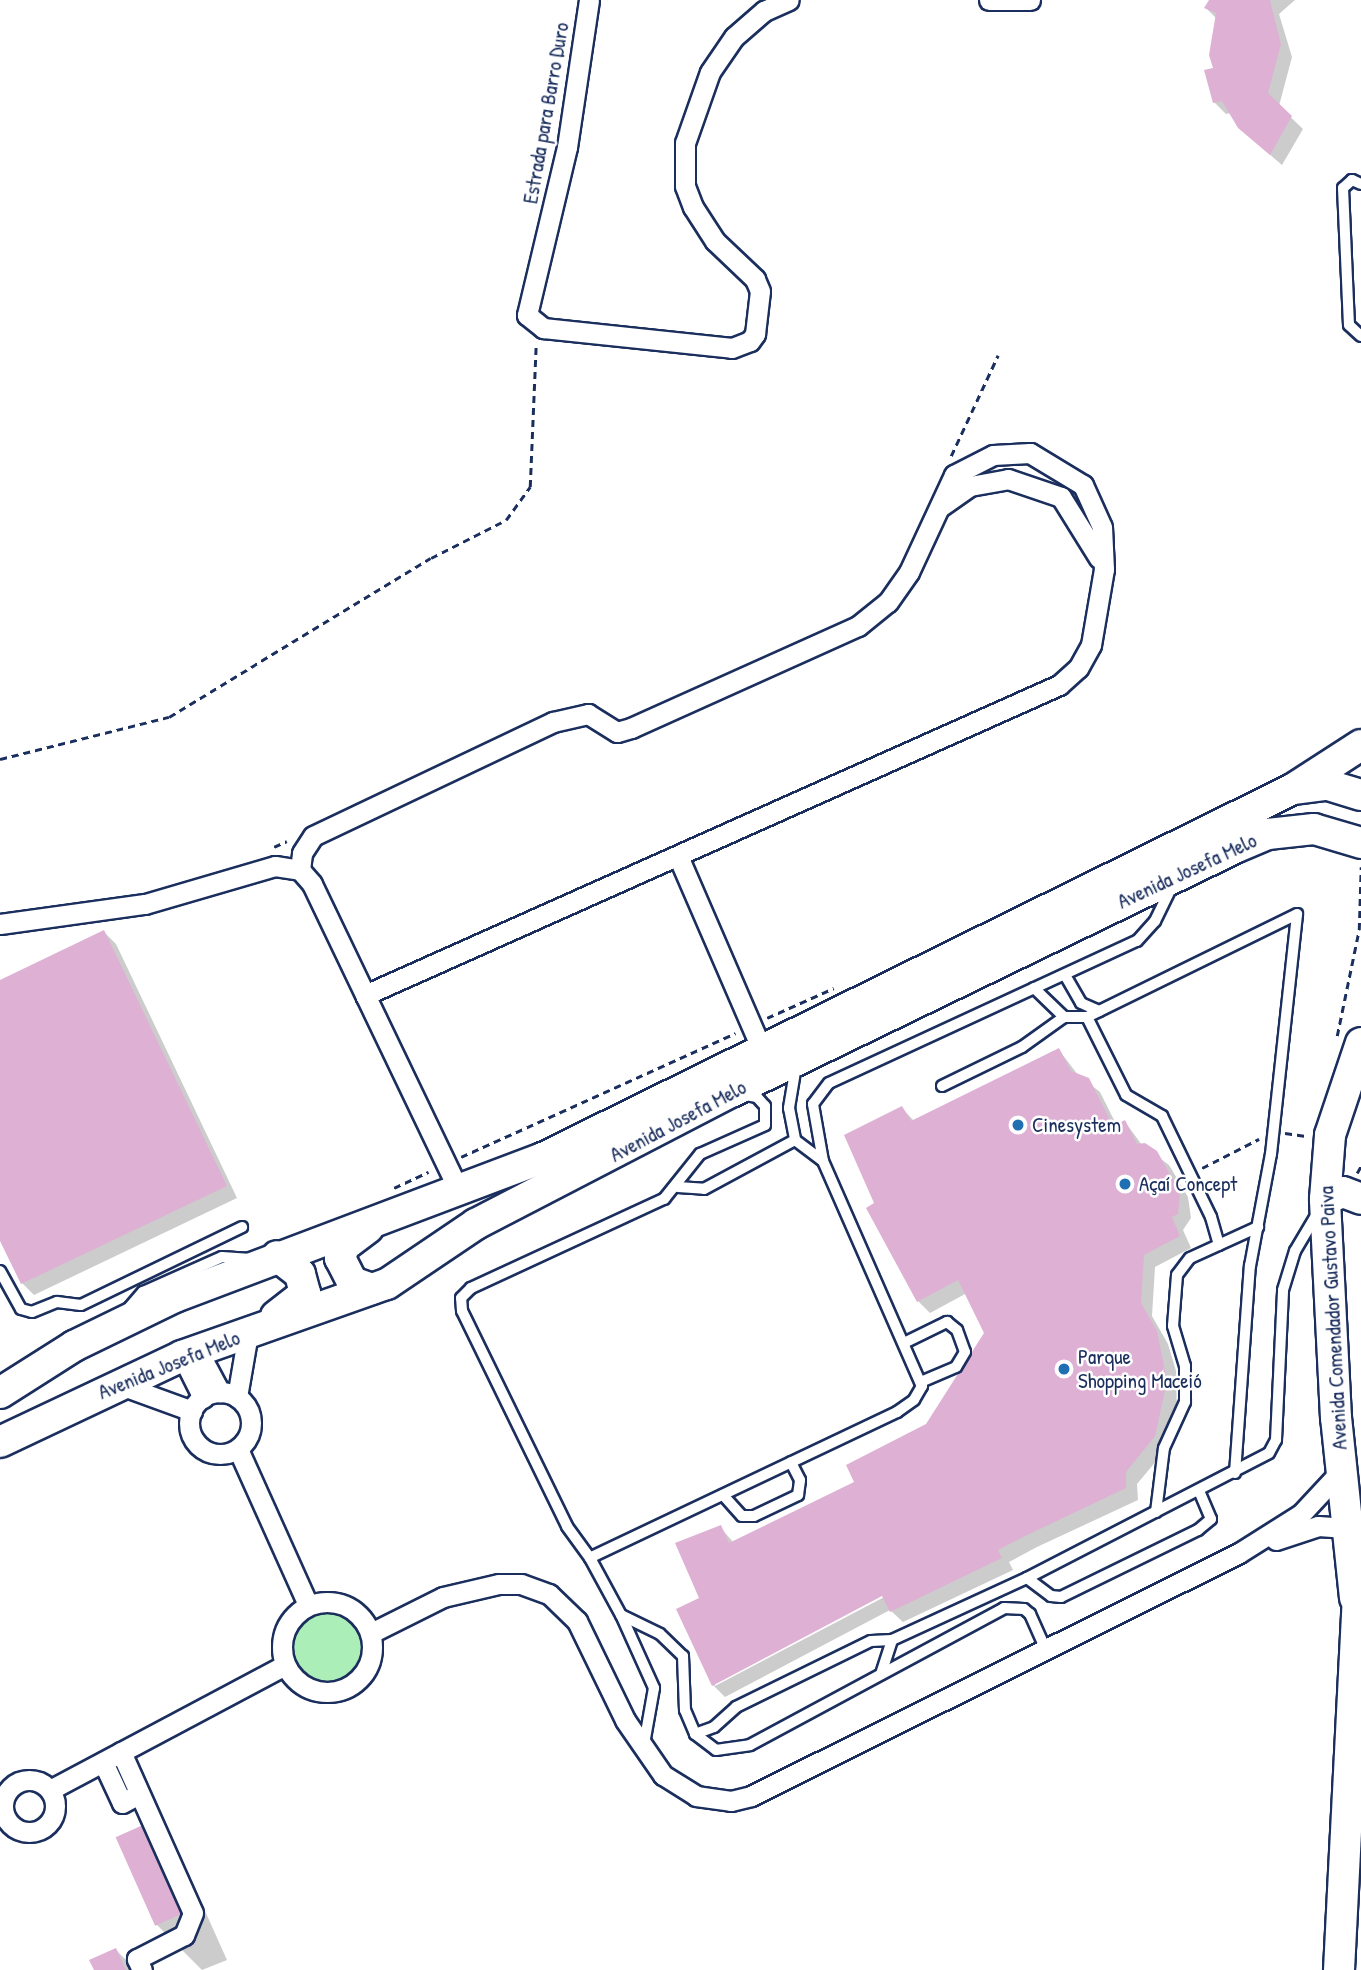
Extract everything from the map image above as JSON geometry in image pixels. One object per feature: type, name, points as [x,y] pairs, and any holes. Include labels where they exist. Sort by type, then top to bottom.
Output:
[{"type":"main road","points":[[1293,789],[1361,745]]},
{"type":"main road","points":[[1314,829],[1334,810],[1328,785]]},
{"type":"main road","name":"Avenida Josefa Melo","points":[[0,1393],[74,1346],[117,1325],[393,1202],[459,1191],[541,1159],[757,1036],[1293,789],[1328,785],[1361,795]]},
{"type":"main road","name":"Avenida Josefa Melo","points":[[0,1441],[118,1384],[190,1354],[372,1289],[409,1271],[476,1224],[731,1092],[1177,875],[1268,834],[1314,829],[1361,843]]},
{"type":"main road","name":"Avenida Comendador Gustavo Paiva","points":[[1339,1970],[1358,1584],[1346,1528],[1340,1472],[1325,1199],[1330,1135],[1352,1079],[1348,1044]]},
{"type":"main road","points":[[1352,1079],[1352,1101],[1361,1119]]},
{"type":"main road","points":[[1325,1199],[1343,1192],[1361,1199]]},
{"type":"main road","points":[[372,1289],[352,1282],[342,1268],[344,1246],[393,1202]]},
{"type":"main road","points":[[251,1331],[298,1303],[304,1293],[300,1273],[269,1259]]},
{"type":"street","name":"Estrada para Barro Duro","points":[[533,321],[567,147],[589,0]]},
{"type":"street","points":[[533,321],[732,348],[750,341],[760,322],[760,291],[755,279],[715,241],[693,207],[685,186],[685,143],[710,72],[734,37],[764,11],[789,0]]},
{"type":"street","points":[[989,0],[1030,0]]},
{"type":"street","points":[[300,870],[302,852],[313,836],[553,722],[588,714],[617,732],[631,728],[858,626],[888,602],[909,572],[954,475],[993,455],[1030,453],[1046,460],[1083,485],[1102,527],[1104,569],[1091,645],[1079,667],[1059,685],[365,995]]},
{"type":"street","points":[[1035,489],[1027,484],[1024,468],[1032,460],[1046,460]]},
{"type":"street","points":[[936,510],[970,486],[1008,479],[1060,497],[1088,535],[1104,569]]},
{"type":"street","points":[[678,856],[757,1036]]},
{"type":"street","points":[[0,924],[145,904],[275,866],[300,870],[312,884],[459,1191]]},
{"type":"street","points":[[118,1384],[213,1400],[249,1410],[251,1427],[238,1449],[221,1454],[204,1450],[192,1437],[213,1400],[251,1331]]},
{"type":"street","points":[[190,1354],[213,1400]]},
{"type":"street","points":[[238,1449],[308,1605]]},
{"type":"street","points":[[371,1633],[443,1597],[499,1584],[521,1584],[549,1594],[577,1621],[643,1751],[681,1789],[715,1801],[731,1801],[751,1796],[1238,1553],[1301,1514],[1340,1472]]},
{"type":"street","points":[[1238,1553],[1318,1526],[1346,1528]]},
{"type":"street","points":[[327,1601],[346,1605],[361,1616],[371,1633],[373,1646],[365,1672],[343,1689],[330,1692],[303,1685],[285,1665],[282,1637],[296,1613],[308,1605],[327,1601]]},
{"type":"street","points":[[50,1790],[285,1665]]},
{"type":"street","points":[[121,1752],[193,1913],[184,1935],[138,1959],[142,1970]]},
{"type":"street","points":[[103,1762],[122,1803],[139,1794]]},
{"type":"lane","points":[[1361,184],[1352,180],[1343,188],[1349,325],[1361,336]]},
{"type":"lane","points":[[590,1558],[906,1406],[920,1392],[921,1382],[906,1342],[823,1161],[813,1116],[816,1096],[822,1089],[911,1043],[1137,941],[1154,921],[1177,875]]},
{"type":"lane","points":[[942,1086],[1022,1046],[1064,1017],[1087,1017],[1099,1012],[1297,914],[1273,1132],[1250,1266],[1235,1473]]},
{"type":"lane","points":[[1065,975],[1081,1003],[1099,1012]]},
{"type":"lane","points":[[1034,988],[1064,1017]]},
{"type":"lane","points":[[1087,1017],[1126,1095],[1156,1110],[1191,1174],[1219,1245]]},
{"type":"lane","points":[[797,1059],[789,1108],[795,1140],[823,1161]]},
{"type":"lane","points":[[643,1751],[654,1688],[621,1615],[590,1558],[567,1526],[462,1311],[461,1298],[471,1289],[664,1199],[678,1186],[700,1154],[765,1125],[768,1115],[757,1097],[731,1092]]},
{"type":"lane","points":[[678,1186],[704,1189],[795,1140]]},
{"type":"lane","points":[[695,1734],[714,1727],[736,1707],[871,1641],[892,1640],[1027,1578],[1235,1473],[1274,1447],[1283,1290],[1295,1251],[1325,1199]]},
{"type":"lane","points":[[0,1271],[19,1307],[32,1312],[57,1302],[80,1305],[242,1227]]},
{"type":"lane","points":[[1156,1512],[1164,1448],[1185,1402],[1185,1366],[1173,1326],[1177,1275],[1190,1258],[1258,1227]]},
{"type":"lane","points":[[117,1325],[143,1292],[178,1275],[222,1257],[269,1259]]},
{"type":"lane","points":[[172,1261],[178,1275]]},
{"type":"lane","points":[[906,1342],[947,1322],[957,1330],[965,1352],[956,1367],[921,1382]]},
{"type":"lane","points":[[723,1495],[742,1516],[754,1516],[798,1495],[800,1480],[791,1462]]},
{"type":"lane","points":[[1027,1578],[1051,1596],[1061,1597],[1205,1526],[1211,1519],[1199,1491]]},
{"type":"lane","points":[[621,1615],[660,1634],[683,1656],[685,1710],[695,1734],[716,1749],[738,1748],[1004,1608],[1024,1609],[1030,1614],[1045,1647]]},
{"type":"lane","points":[[881,1674],[892,1640]]},
{"type":"path","points":[[0,759],[169,717],[430,558],[506,520],[530,487],[533,321]]},
{"type":"path","points":[[1348,1044],[1359,930],[1361,864]]},
{"type":"path","points":[[393,1202],[446,1164],[757,1036],[841,984]]},
{"type":"path","points":[[1191,1174],[1273,1132],[1313,1137]]},
{"type":"green space","points":[[320,1611],[334,1611],[347,1616],[357,1626],[362,1646],[357,1666],[347,1676],[334,1681],[320,1681],[307,1676],[297,1666],[292,1653],[292,1639],[297,1626],[307,1616]]},
{"type":"building","points":[[1209,0],[1270,0],[1281,44],[1268,93],[1292,116],[1270,155],[1238,128],[1222,101],[1213,103],[1204,70],[1213,68],[1209,55],[1216,13],[1204,8]]},
{"type":"building","points":[[104,930],[227,1186],[21,1284],[0,1241],[0,980]]},
{"type":"building","name":"Parque Shopping Maceió","points":[[1059,1048],[1071,1071],[1089,1078],[1113,1126],[1125,1120],[1137,1144],[1145,1143],[1157,1151],[1180,1192],[1178,1214],[1172,1217],[1180,1236],[1144,1255],[1141,1303],[1157,1331],[1167,1381],[1155,1436],[1126,1472],[1126,1488],[998,1550],[1002,1558],[890,1612],[882,1596],[712,1686],[676,1609],[699,1598],[675,1543],[721,1525],[729,1543],[854,1482],[846,1465],[926,1424],[984,1333],[958,1280],[917,1302],[866,1208],[874,1203],[844,1135],[902,1106],[911,1121]]},
{"type":"building","points":[[143,1825],[182,1914],[155,1926],[116,1837]]},
{"type":"building","points":[[116,1948],[126,1970],[94,1970],[89,1960]]},
{"type":"place","name":"Cinesystem","points":[[1018,1125]]},
{"type":"place","name":"Açaí Concept","points":[[1125,1184]]},
{"type":"place","name":"Parque Shopping Maceió","points":[[1064,1369]]}]
